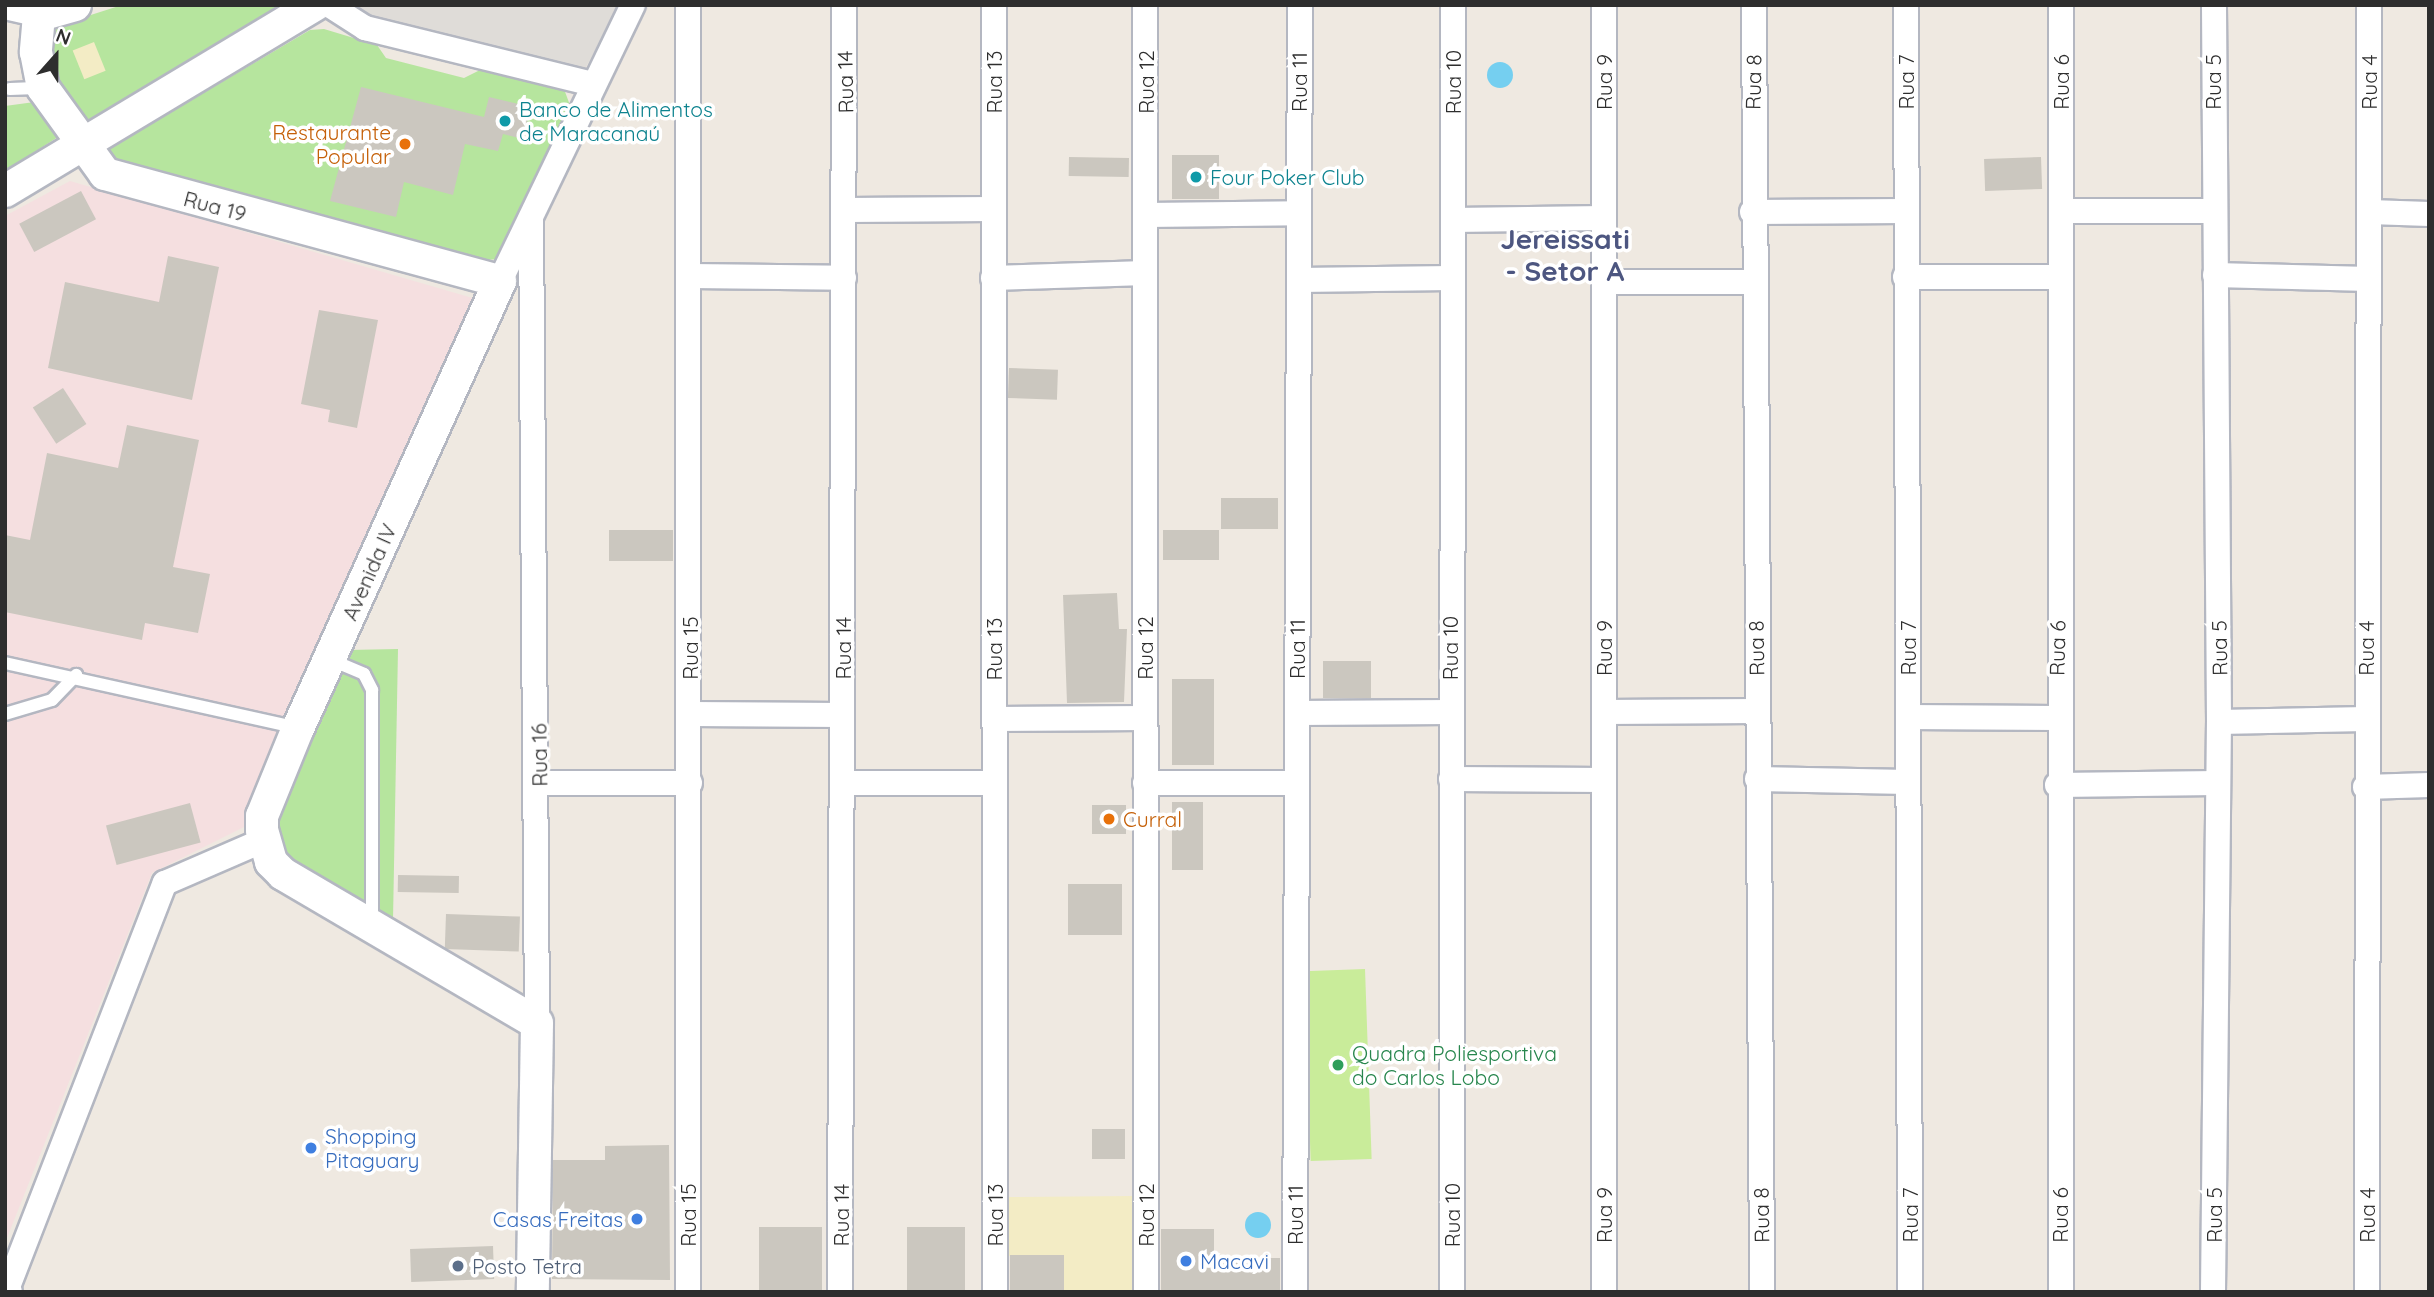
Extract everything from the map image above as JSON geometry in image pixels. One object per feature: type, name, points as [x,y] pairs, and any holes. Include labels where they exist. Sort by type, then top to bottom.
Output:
[{"type":"street","points":[[5,7],[39,15],[75,5]]},
{"type":"street","points":[[5,191],[315,5]]},
{"type":"street","points":[[329,5],[365,28],[593,84]]},
{"type":"street","name":"Avenida IV","points":[[264,840],[262,816],[298,728],[500,281],[633,5]]},
{"type":"street","name":"Rua 15","points":[[688,5],[691,276],[688,1292]]},
{"type":"street","name":"Rua 14","points":[[841,1292],[846,210],[844,5]]},
{"type":"street","name":"Rua 13","points":[[994,5],[995,1292]]},
{"type":"street","name":"Rua 12","points":[[1145,5],[1146,1292]]},
{"type":"street","name":"Rua 11","points":[[1294,1292],[1300,5]]},
{"type":"street","name":"Rua 10","points":[[1452,1292],[1450,712],[1453,5]]},
{"type":"street","name":"Rua 9","points":[[1604,5],[1604,1292]]},
{"type":"street","name":"Rua 8","points":[[1754,5],[1752,282],[1762,1292]]},
{"type":"street","name":"Rua 7","points":[[1906,5],[1910,1292]]},
{"type":"street","name":"Rua 6","points":[[2060,5],[2061,278],[2056,718],[2061,1292]]},
{"type":"street","name":"Rua 5","points":[[2213,1292],[2219,722],[2215,275],[2212,211],[2214,5]]},
{"type":"street","name":"Rua 4","points":[[2367,1292],[2365,787],[2369,5]]},
{"type":"street","name":"Rua 19","points":[[39,15],[36,52],[43,88],[80,146],[105,174],[128,184],[500,281]]},
{"type":"street","points":[[846,210],[993,209]]},
{"type":"street","points":[[1752,212],[1905,211]]},
{"type":"street","points":[[2061,211],[2212,211]]},
{"type":"street","points":[[2370,212],[2429,214]]},
{"type":"street","points":[[1146,215],[1299,213]]},
{"type":"street","name":"Rua 16","points":[[531,218],[539,783],[533,1292]]},
{"type":"street","points":[[1453,220],[1604,218]]},
{"type":"street","points":[[993,278],[1145,273]]},
{"type":"street","points":[[2215,275],[2368,279]]},
{"type":"street","points":[[691,276],[844,278]]},
{"type":"street","points":[[1905,276],[2061,278]]},
{"type":"street","points":[[1299,280],[1451,278]]},
{"type":"street","points":[[1604,282],[1752,282]]},
{"type":"street","points":[[1604,712],[1757,711]]},
{"type":"street","points":[[1297,713],[1450,712]]},
{"type":"street","points":[[690,714],[842,715]]},
{"type":"street","points":[[1908,717],[2056,718]]},
{"type":"street","points":[[994,719],[1145,718]]},
{"type":"street","points":[[2219,722],[2366,719]]},
{"type":"street","points":[[1451,779],[1604,780]]},
{"type":"street","points":[[1757,779],[1908,782]]},
{"type":"street","points":[[539,783],[690,783]]},
{"type":"street","points":[[842,783],[993,783]]},
{"type":"street","points":[[1145,783],[1297,783]]},
{"type":"street","points":[[2057,785],[2217,783]]},
{"type":"street","points":[[2365,787],[2429,785]]},
{"type":"street","points":[[6,1292],[165,883],[264,840],[271,862],[283,874],[537,1023]]},
{"type":"lane","points":[[10,89],[43,88]]},
{"type":"lane","points":[[329,659],[364,674],[372,690],[372,926]]},
{"type":"lane","points":[[5,663],[76,675],[298,728]]},
{"type":"lane","points":[[5,714],[44,705],[76,675]]},
{"type":"shaded area","points":[[359,5],[619,5],[584,71],[379,21],[360,14]]},
{"type":"shaded area","points":[[70,181],[476,299],[283,724],[244,827],[152,873],[5,1243],[5,216]]},
{"type":"green space","points":[[122,5],[288,5],[87,124],[50,84],[47,29]]},
{"type":"green space","points":[[324,29],[377,45],[386,58],[464,78],[482,69],[564,89],[571,108],[497,259],[479,261],[109,161],[108,149],[310,30]]},
{"type":"green space","points":[[42,101],[59,127],[58,137],[5,171],[5,106]]},
{"type":"green space","points":[[398,649],[393,920],[294,867],[281,854],[274,818],[348,650]]},
{"type":"green space","name":"Quadra Poliesportiva do Carlos Lobo","points":[[1365,969],[1372,1159],[1311,1161],[1304,971]]},
{"type":"sand","points":[[94,42],[106,71],[84,79],[73,51]]},
{"type":"sand","points":[[1134,1196],[1135,1292],[1064,1292],[1064,1256],[1008,1256],[1008,1197]]},
{"type":"water","points":[[1500,62],[1509,66],[1513,75],[1509,84],[1500,88],[1491,84],[1487,75],[1491,66]]},
{"type":"water","points":[[1258,1212],[1268,1215],[1271,1225],[1268,1235],[1258,1238],[1248,1235],[1245,1225],[1248,1215]]},
{"type":"building","name":"Restaurante Popular","points":[[361,87],[484,117],[489,97],[531,107],[523,139],[503,134],[498,151],[465,144],[453,195],[404,182],[396,217],[330,201]]},
{"type":"building","name":"Four Poker Club","points":[[1172,155],[1219,155],[1219,199],[1172,199]]},
{"type":"building","points":[[1069,157],[1129,158],[1129,177],[1069,176]]},
{"type":"building","points":[[2041,157],[2042,189],[1985,191],[1984,159]]},
{"type":"building","points":[[81,191],[96,219],[34,252],[19,224]]},
{"type":"building","points":[[168,256],[219,267],[192,400],[48,368],[65,282],[159,302]]},
{"type":"building","points":[[319,310],[378,320],[357,428],[328,422],[330,410],[301,404]]},
{"type":"building","points":[[1009,368],[1058,370],[1057,400],[1008,398]]},
{"type":"building","points":[[63,388],[86,424],[56,444],[33,408]]},
{"type":"building","points":[[127,425],[199,440],[173,567],[210,574],[198,633],[145,623],[142,640],[5,612],[5,535],[30,540],[47,453],[118,468]]},
{"type":"building","points":[[1221,498],[1278,498],[1278,529],[1221,529]]},
{"type":"building","points":[[609,530],[673,530],[673,561],[609,561]]},
{"type":"building","points":[[1163,530],[1219,530],[1219,560],[1163,560]]},
{"type":"building","points":[[1117,593],[1119,629],[1127,629],[1124,702],[1067,703],[1063,595]]},
{"type":"building","points":[[1323,661],[1371,661],[1371,698],[1323,698]]},
{"type":"building","points":[[1172,679],[1214,679],[1214,765],[1172,765]]},
{"type":"building","points":[[1172,802],[1203,802],[1203,870],[1172,870]]},
{"type":"building","points":[[190,803],[201,843],[117,865],[106,826]]},
{"type":"building","name":"Curral","points":[[1092,805],[1126,805],[1126,834],[1092,834]]},
{"type":"building","points":[[398,875],[459,876],[459,893],[398,892]]},
{"type":"building","points":[[1068,884],[1122,884],[1122,935],[1068,935]]},
{"type":"building","points":[[446,914],[520,917],[519,952],[445,949]]},
{"type":"building","points":[[1092,1129],[1125,1129],[1125,1159],[1092,1159]]},
{"type":"building","points":[[669,1145],[670,1280],[552,1279],[553,1160],[605,1160],[605,1146]]},
{"type":"building","points":[[759,1227],[822,1227],[822,1292],[759,1292]]},
{"type":"building","points":[[907,1227],[965,1227],[965,1292],[907,1292]]},
{"type":"building","points":[[1161,1229],[1214,1229],[1214,1258],[1280,1258],[1280,1292],[1161,1292]]},
{"type":"building","points":[[493,1246],[494,1279],[411,1282],[410,1249]]},
{"type":"building","points":[[1010,1255],[1064,1255],[1064,1292],[1010,1292]]},
{"type":"place","name":"Banco de Alimentos de Maracanaú","points":[[505,121]]},
{"type":"place","name":"Restaurante Popular","points":[[405,144]]},
{"type":"place","name":"Four Poker Club","points":[[1196,177]]},
{"type":"place","name":"Curral","points":[[1109,819]]},
{"type":"place","name":"Quadra Poliesportiva do Carlos Lobo","points":[[1338,1065]]},
{"type":"place","name":"Shopping Pitaguary","points":[[311,1148]]},
{"type":"place","name":"Casas Freitas","points":[[637,1219]]},
{"type":"place","name":"Macavi","points":[[1186,1261]]},
{"type":"place","name":"Posto Tetra","points":[[458,1266]]},
{"type":"district","name":"Jereissati - Setor A","points":[[1565,255]]}]
